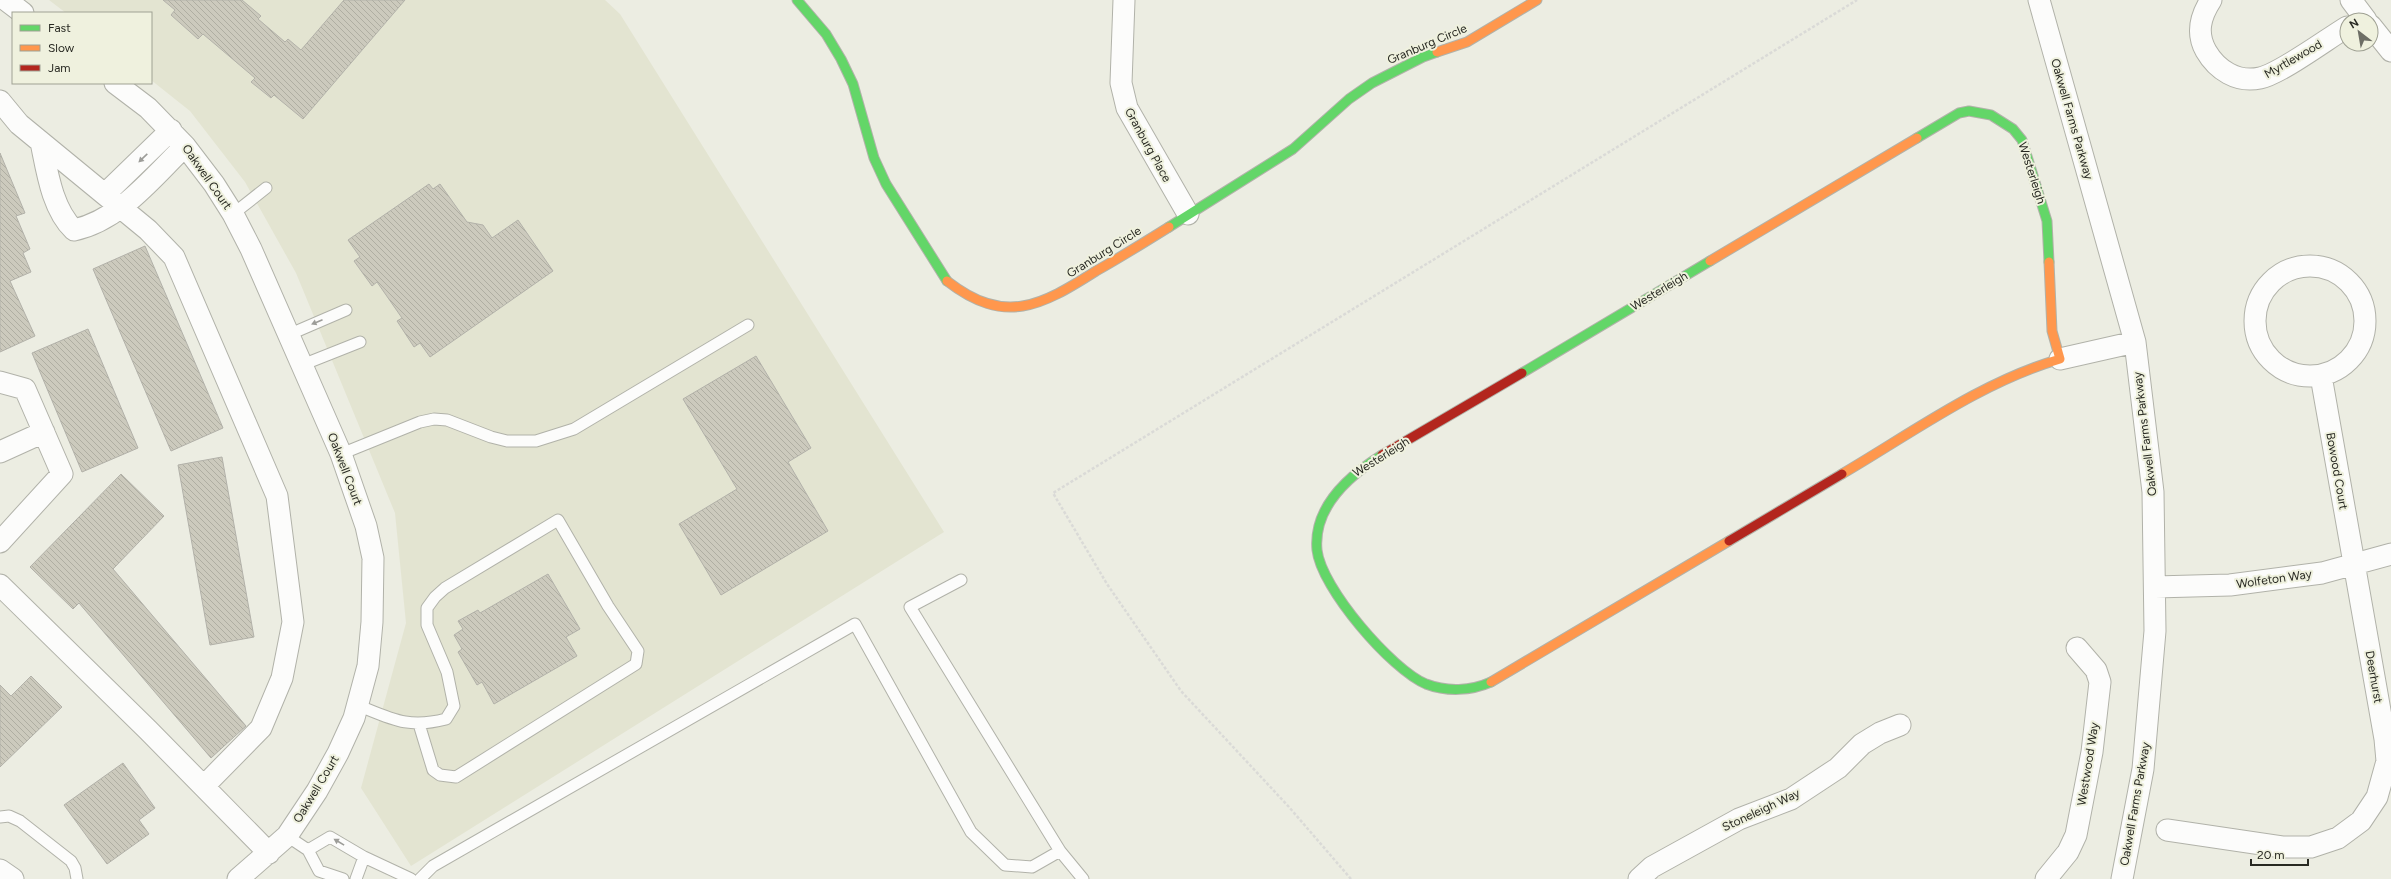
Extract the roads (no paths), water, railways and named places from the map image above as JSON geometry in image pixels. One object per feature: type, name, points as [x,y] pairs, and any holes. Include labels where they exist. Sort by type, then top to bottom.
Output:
[{"type":"street","points":[[6,0],[22,12]]},
{"type":"street","name":"Granburg Circle","points":[[797,0],[826,34],[841,59],[853,84],[874,158],[886,184],[945,278],[967,296],[1003,307],[1032,305],[1058,295],[1293,149],[1349,99],[1372,82],[1423,57],[1467,42],[1537,0]]},
{"type":"street","name":"Granburg Place","points":[[1124,0],[1121,82],[1126,108],[1188,214]]},
{"type":"street","name":"Oakwell Farms Parkway","points":[[2039,0],[2135,342],[2153,492],[2155,631],[2143,769],[2122,879]]},
{"type":"street","name":"Myrtlewood","points":[[2210,0],[2204,11],[2199,29],[2202,44],[2212,60],[2225,72],[2241,78],[2260,78],[2279,69],[2339,35]]},
{"type":"street","points":[[2351,0],[2356,12]]},
{"type":"street","points":[[2379,39],[2391,51]]},
{"type":"street","name":"Oakwell Court","points":[[117,84],[148,108],[171,130],[214,184],[233,214],[341,454],[366,526],[373,558],[372,622],[368,666],[357,705],[338,752],[317,791],[287,836],[238,879]]},
{"type":"street","points":[[0,101],[19,124],[148,230],[174,257],[277,496],[293,622],[282,678],[261,728],[204,786]]},
{"type":"street","name":"Westerleigh","points":[[2060,359],[2052,331],[2047,221],[2022,140],[2013,129],[1991,115],[1969,111],[1959,113],[1361,468],[1347,479],[1332,497],[1320,522],[1317,550],[1321,564],[1342,603],[1380,647],[1406,672],[1417,680],[1439,688],[1460,690],[1490,683],[1996,382],[2033,367],[2060,359],[2135,342]]},
{"type":"street","points":[[42,142],[48,175],[68,223],[74,230],[92,226],[171,130]]},
{"type":"street","points":[[112,201],[185,146]]},
{"type":"street","points":[[2299,267],[2321,267],[2341,275],[2356,290],[2365,310],[2364,332],[2356,352],[2341,368],[2321,376],[2299,376],[2279,368],[2263,352],[2255,332],[2255,311],[2263,290],[2279,275],[2299,267]]},
{"type":"street","name":"Bowood Court","points":[[2321,376],[2353,565]]},
{"type":"street","points":[[0,382],[25,389],[62,474],[0,542]]},
{"type":"street","points":[[0,452],[44,432]]},
{"type":"street","name":"Wolfeton Way","points":[[2154,587],[2230,585],[2322,572],[2391,554]]},
{"type":"street","name":"Deerhurst","points":[[2167,830],[2282,847],[2311,847],[2338,838],[2361,821],[2377,797],[2387,761],[2385,739],[2353,565]]},
{"type":"street","points":[[0,585],[204,786],[269,853]]},
{"type":"street","name":"Westwood Way","points":[[2046,879],[2068,852],[2076,835],[2092,752],[2100,682],[2096,670],[2076,648]]},
{"type":"street","name":"Stoneleigh Way","points":[[1639,879],[1652,867],[1739,819],[1791,799],[1838,768],[1862,744],[1880,733],[1900,726]]},
{"type":"street","points":[[0,870],[13,879]]},
{"type":"lane","points":[[233,214],[266,188]]},
{"type":"lane","points":[[288,335],[346,310]]},
{"type":"lane","points":[[341,454],[420,422],[434,419],[447,420],[485,435],[507,441],[536,441],[551,437],[574,429],[748,324]]},
{"type":"lane","points":[[302,365],[360,342]]},
{"type":"lane","points":[[357,705],[398,722],[419,724],[425,725],[446,719],[454,706],[447,672],[427,625],[427,608],[435,597],[445,588],[558,520],[608,606],[638,651],[636,664],[456,777],[440,776],[433,770],[419,724]]},
{"type":"lane","points":[[961,580],[910,607],[1060,851],[1083,879]]},
{"type":"lane","points":[[420,879],[433,866],[855,624],[971,832],[1005,865],[1032,867],[1060,851]]},
{"type":"lane","points":[[0,817],[9,816],[20,821],[71,861],[75,868],[77,879]]},
{"type":"lane","points":[[287,836],[308,850],[319,871],[343,879]]},
{"type":"lane","points":[[308,850],[330,837],[364,857],[411,879]]},
{"type":"lane","points":[[356,879],[364,857]]}]
